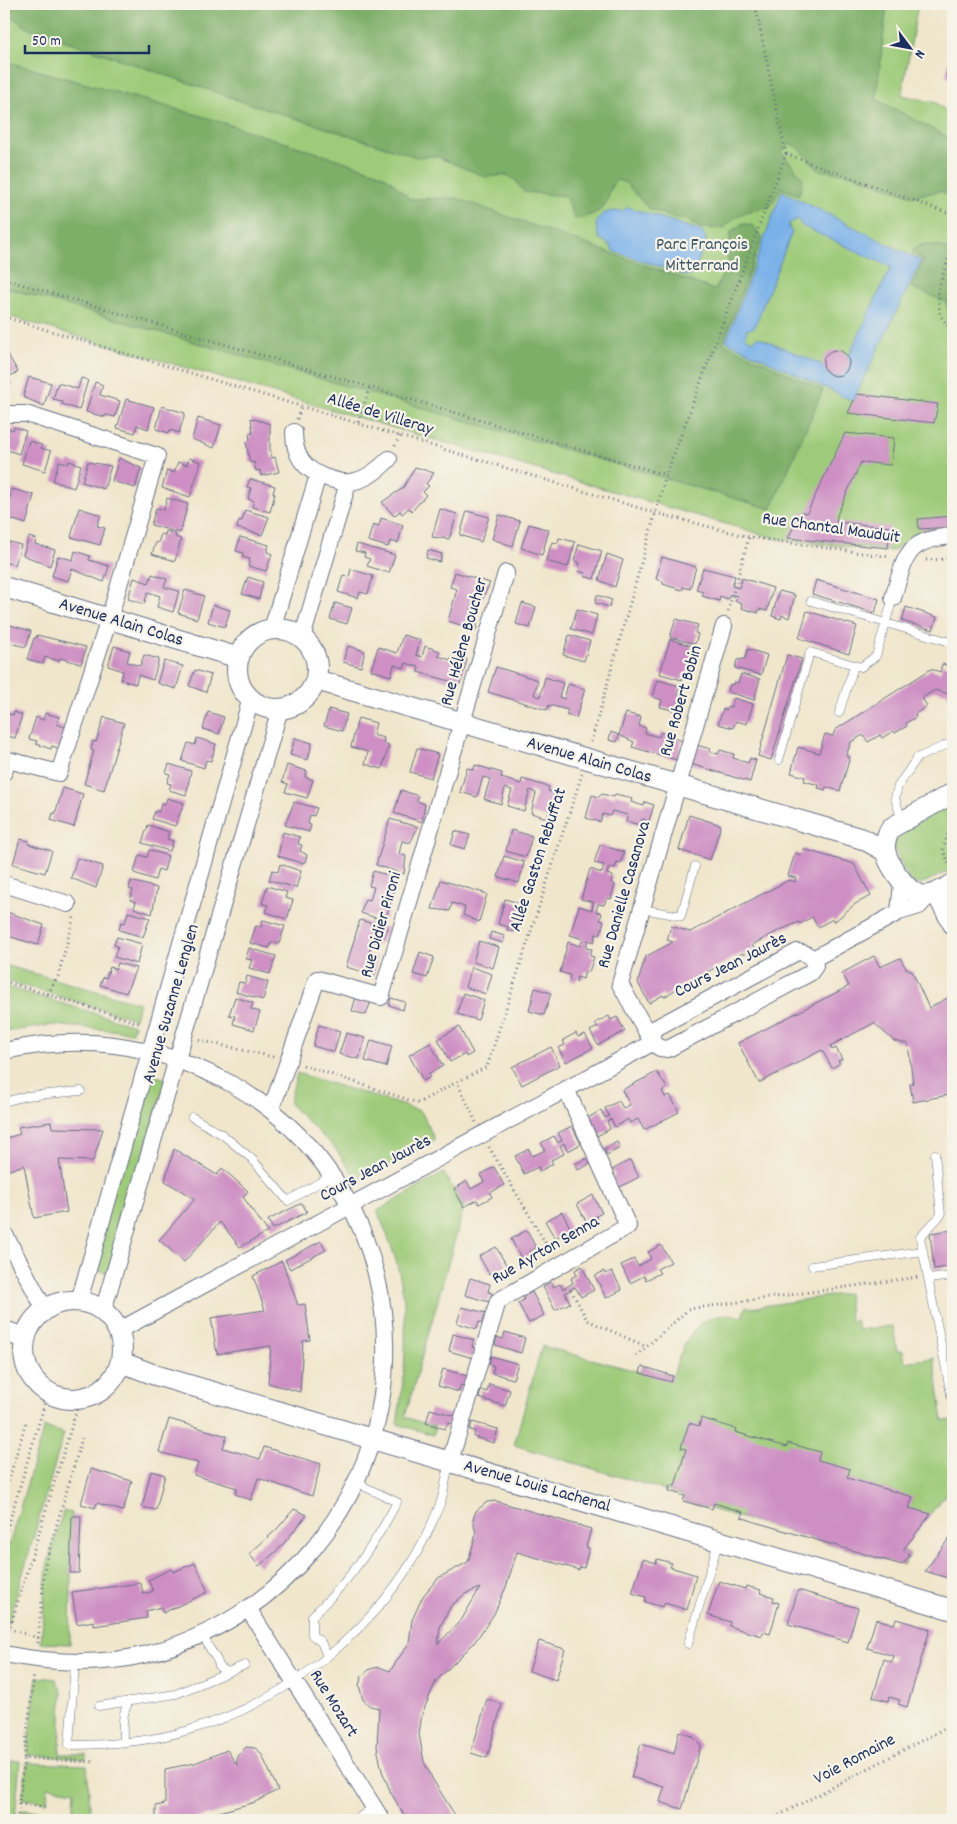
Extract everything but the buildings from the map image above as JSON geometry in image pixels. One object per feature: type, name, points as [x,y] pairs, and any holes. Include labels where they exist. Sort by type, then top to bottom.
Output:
[{"type":"street","points":[[4,414],[26,414],[157,456],[109,619],[59,773],[8,760],[4,772]]},
{"type":"street","points":[[294,432],[294,443],[301,461],[318,475],[348,483],[372,474],[390,459]]},
{"type":"street","points":[[272,629],[318,475]]},
{"type":"street","points":[[302,638],[348,483]]},
{"type":"street","name":"Rue Chantal Mauduit","points":[[893,598],[906,560],[913,548],[923,540],[953,536]]},
{"type":"street","name":"Rue Hélène Boucher","points":[[462,724],[506,573]]},
{"type":"street","name":"Avenue Alain Colas","points":[[4,587],[239,658]]},
{"type":"street","name":"Rue Robert Bobin","points":[[678,787],[724,626]]},
{"type":"street","points":[[272,629],[283,629],[302,638],[310,646],[316,657],[316,680],[310,691],[302,700],[292,706],[280,709],[269,708],[250,698],[239,680],[239,658],[251,639],[272,629]]},
{"type":"street","name":"Avenue Alain Colas","points":[[316,680],[863,840],[885,851]]},
{"type":"street","name":"Avenue Suzanne Lenglen","points":[[78,1301],[250,698]]},
{"type":"street","name":"Avenue Suzanne Lenglen","points":[[103,1311],[280,709]]},
{"type":"street","name":"Rue Didier Pironi","points":[[271,1110],[317,979],[382,997],[462,724]]},
{"type":"street","name":"Rue Danielle Casanova","points":[[651,1040],[620,984],[678,787]]},
{"type":"street","points":[[863,840],[897,825],[953,793]]},
{"type":"street","points":[[897,825],[885,838],[885,851],[902,883],[912,892],[922,896],[939,891],[953,924]]},
{"type":"street","points":[[899,912],[902,883]]},
{"type":"street","points":[[4,884],[68,904]]},
{"type":"street","name":"Cours Jean Jaurès","points":[[813,959],[899,912],[919,906],[939,891]]},
{"type":"street","name":"Cours Jean Jaurès","points":[[796,952],[806,953],[813,959],[815,966],[810,974],[668,1049],[660,1048],[651,1040],[652,1030],[796,952]]},
{"type":"street","name":"Cours Jean Jaurès","points":[[118,1331],[482,1135],[651,1040]]},
{"type":"street","points":[[4,1051],[33,1045],[71,1042],[150,1050],[177,1058],[243,1090],[271,1110],[304,1140],[332,1175],[350,1206],[364,1235],[379,1284],[386,1336],[384,1388],[374,1438],[359,1480],[324,1537],[293,1573],[249,1610],[204,1635],[141,1656],[75,1663],[36,1660],[5,1648]]},
{"type":"street","name":"Rue Ayrton Senna","points":[[450,1461],[498,1301],[628,1226],[566,1089]]},
{"type":"street","points":[[4,1233],[45,1310]]},
{"type":"street","points":[[78,1301],[103,1311],[118,1331],[122,1346],[121,1362],[115,1376],[106,1387],[94,1395],[80,1399],[65,1399],[48,1393],[36,1384],[28,1370],[24,1354],[25,1338],[36,1317],[45,1310],[61,1303],[78,1301]]},
{"type":"street","points":[[4,1331],[25,1338]]},
{"type":"street","name":"Avenue Louis Lachenal","points":[[121,1362],[155,1375],[953,1610]]},
{"type":"street","name":"Rue Mozart","points":[[249,1610],[378,1813]]},
{"type":"lane","points":[[779,760],[810,652],[861,668],[876,656],[893,598]]},
{"type":"lane","points":[[811,601],[947,642]]},
{"type":"lane","points":[[839,713],[854,666]]},
{"type":"lane","points":[[897,825],[895,798],[898,786],[917,758],[953,742]]},
{"type":"lane","points":[[642,909],[681,916],[695,866]]},
{"type":"lane","points":[[4,1102],[26,1096],[81,1091]]},
{"type":"lane","points":[[192,1117],[223,1135],[252,1159],[288,1201],[332,1175]]},
{"type":"lane","points":[[934,1154],[942,1215],[920,1237],[952,1400]]},
{"type":"lane","points":[[812,1266],[923,1251]]},
{"type":"lane","points":[[929,1277],[953,1276]]},
{"type":"lane","points":[[75,1663],[69,1745],[99,1745],[188,1730],[247,1707],[295,1682],[327,1656],[385,1600],[417,1554],[441,1503],[450,1461]]},
{"type":"lane","points":[[327,1656],[321,1642],[312,1634],[312,1616],[328,1602],[353,1572],[380,1535],[397,1502],[365,1487],[359,1480]]},
{"type":"lane","points":[[688,1644],[719,1541]]},
{"type":"lane","points":[[204,1635],[206,1644],[217,1658],[219,1667],[228,1672]]},
{"type":"lane","points":[[99,1706],[176,1694],[245,1666]]},
{"type":"lane","points":[[123,1741],[125,1727],[122,1714],[129,1701]]},
{"type":"lane","points":[[355,1820],[378,1813]]},
{"type":"path","points":[[754,4],[786,154],[953,215]]},
{"type":"path","name":"Allée Gaston Rebuffat","points":[[183,1037],[290,1060],[418,1103],[487,1067],[586,760],[666,475],[786,154]]},
{"type":"path","points":[[953,246],[938,290],[940,315],[953,333]]},
{"type":"path","points":[[4,279],[666,475]]},
{"type":"path","name":"Allée de Villeray","points":[[4,317],[358,422],[656,514],[750,537]]},
{"type":"path","points":[[358,422],[370,387]]},
{"type":"path","points":[[724,626],[750,537]]},
{"type":"path","name":"Rue Chantal Mauduit","points":[[750,537],[906,560]]},
{"type":"path","points":[[906,560],[953,559]]},
{"type":"path","points":[[953,817],[943,850],[953,871]]},
{"type":"path","points":[[48,994],[58,976],[75,917],[68,904]]},
{"type":"path","points":[[4,982],[156,1028]]},
{"type":"path","points":[[456,1082],[482,1135],[559,1266]]},
{"type":"path","points":[[636,1356],[689,1309],[929,1277]]},
{"type":"path","points":[[571,1290],[587,1320],[646,1347]]},
{"type":"path","points":[[4,1539],[48,1393]]},
{"type":"path","points":[[5,1648],[80,1399]]},
{"type":"path","points":[[4,1496],[26,1422]]},
{"type":"path","points":[[17,1820],[36,1660],[44,1565],[82,1438]]},
{"type":"path","points":[[4,1627],[38,1638]]},
{"type":"path","name":"Voie Romaine","points":[[770,1820],[953,1724]]},
{"type":"path","points":[[24,1758],[94,1762]]},
{"type":"path","points":[[19,1804],[46,1807]]},
{"type":"green space","name":"Parc François Mitterrand","points":[[4,4],[918,4],[902,95],[937,103],[953,118],[953,528],[921,531],[892,551],[781,540],[4,315]]},
{"type":"green space","points":[[4,4],[887,4],[876,99],[953,140],[953,198],[941,191],[912,196],[854,175],[819,170],[800,149],[791,144],[781,152],[803,178],[799,195],[781,188],[770,207],[756,209],[739,215],[724,228],[700,228],[683,218],[672,218],[648,208],[626,183],[617,180],[612,185],[606,202],[600,210],[591,215],[575,219],[565,196],[524,192],[516,181],[507,175],[486,177],[435,156],[417,157],[241,101],[26,27],[4,11]]},
{"type":"green space","points":[[4,61],[205,117],[377,172],[389,179],[410,199],[456,198],[715,290],[727,266],[731,232],[743,223],[753,226],[762,237],[723,343],[823,390],[771,509],[4,287]]},
{"type":"green space","points":[[925,244],[942,247],[953,253],[953,319],[950,318],[946,302],[911,287],[923,260],[912,253],[915,247]]},
{"type":"green space","points":[[953,803],[953,869],[919,885],[909,880],[893,846],[897,835]]},
{"type":"green space","points":[[4,965],[139,1003],[135,1019],[4,980]]},
{"type":"green space","points":[[4,986],[134,1025],[132,1032],[53,1025],[4,1032]]},
{"type":"green space","points":[[147,1073],[166,1079],[108,1273],[90,1268]]},
{"type":"green space","points":[[297,1073],[421,1111],[435,1140],[359,1182],[334,1147],[289,1104]]},
{"type":"green space","points":[[444,1173],[464,1207],[405,1417],[435,1427],[433,1435],[397,1424],[404,1368],[404,1309],[397,1264],[377,1211]]},
{"type":"green space","points":[[848,1293],[850,1321],[856,1320],[858,1330],[893,1326],[897,1351],[903,1351],[905,1362],[934,1358],[943,1421],[953,1420],[953,1485],[903,1549],[910,1555],[903,1565],[683,1501],[684,1496],[514,1445],[542,1346],[640,1372],[642,1366],[673,1376],[688,1339],[703,1322],[714,1317],[727,1315],[742,1317],[746,1306],[750,1308]]},
{"type":"green space","points":[[44,1427],[64,1433],[8,1624],[4,1623],[4,1562]]},
{"type":"green space","points":[[63,1511],[72,1513],[70,1644],[41,1643],[47,1566]]},
{"type":"green space","points":[[37,1677],[56,1679],[62,1692],[60,1754],[86,1754],[86,1759],[27,1755]]},
{"type":"green space","points":[[11,1761],[20,1761],[15,1818],[14,1820],[4,1820],[4,1777],[10,1777]]},
{"type":"green space","points":[[27,1763],[87,1765],[91,1820],[65,1820],[66,1814],[73,1815],[75,1791],[48,1787],[47,1802],[22,1799]]},
{"type":"green space","points":[[22,1810],[46,1812],[45,1820],[20,1820]]},
{"type":"water","points":[[782,191],[921,261],[853,401],[726,341]],"holes":[[[798,219],[802,226],[891,267],[848,357],[848,369],[839,376],[829,375],[821,364],[758,337],[753,341],[745,337],[747,329],[754,328],[792,232],[789,229],[789,223]]]},
{"type":"water","points":[[627,207],[701,231],[706,238],[694,274],[687,276],[613,251],[610,245],[599,238],[596,226],[600,217],[606,213],[623,211]]}]
